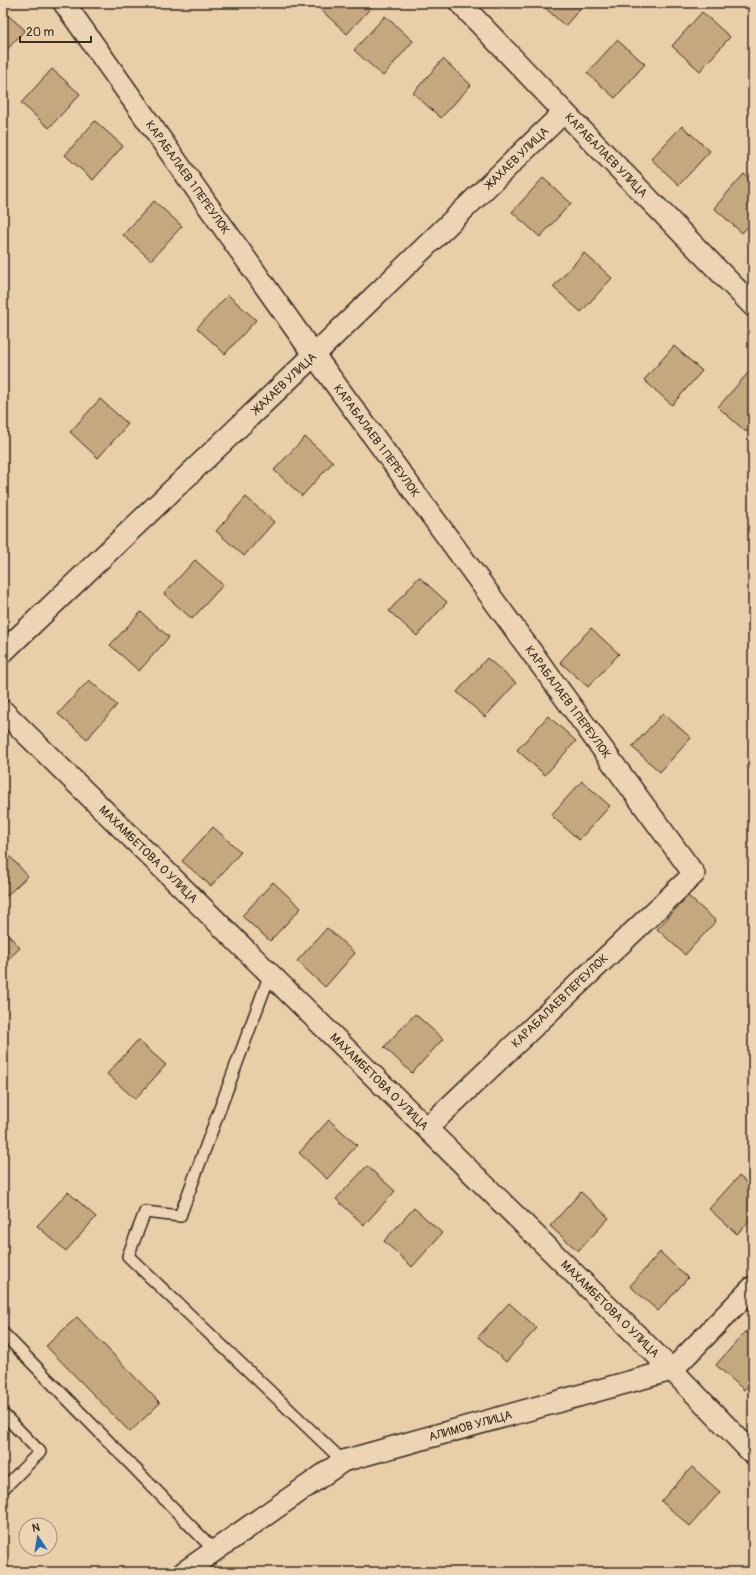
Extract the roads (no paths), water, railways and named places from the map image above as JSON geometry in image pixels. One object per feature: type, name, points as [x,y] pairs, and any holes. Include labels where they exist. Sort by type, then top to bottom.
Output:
[{"type":"street","name":"КАРАБАЛАЕВ 1 ПЕРЕУЛОК","points":[[64,3],[314,355],[694,874]]},
{"type":"street","name":"КАРАБАЛАЕВ УЛИЦА","points":[[460,3],[753,306]]},
{"type":"street","name":"ЖАХАЕВ УЛИЦА","points":[[3,652],[314,355],[564,112]]},
{"type":"street","name":"МАХАМБЕТОВА О УЛИЦА","points":[[3,711],[672,1370],[753,1454]]},
{"type":"street","name":"КАРАБАЛАЕВ ПЕРЕУЛОК","points":[[427,1128],[694,874]]},
{"type":"street","points":[[672,1370],[753,1287]]},
{"type":"street","name":"АЛИМОВ УЛИЦА","points":[[184,1572],[342,1461],[672,1370]]},
{"type":"lane","points":[[270,974],[180,1216],[145,1212],[128,1256],[342,1461]]},
{"type":"lane","points":[[3,1333],[214,1550]]},
{"type":"lane","points":[[3,1414],[40,1452],[3,1489]]}]
